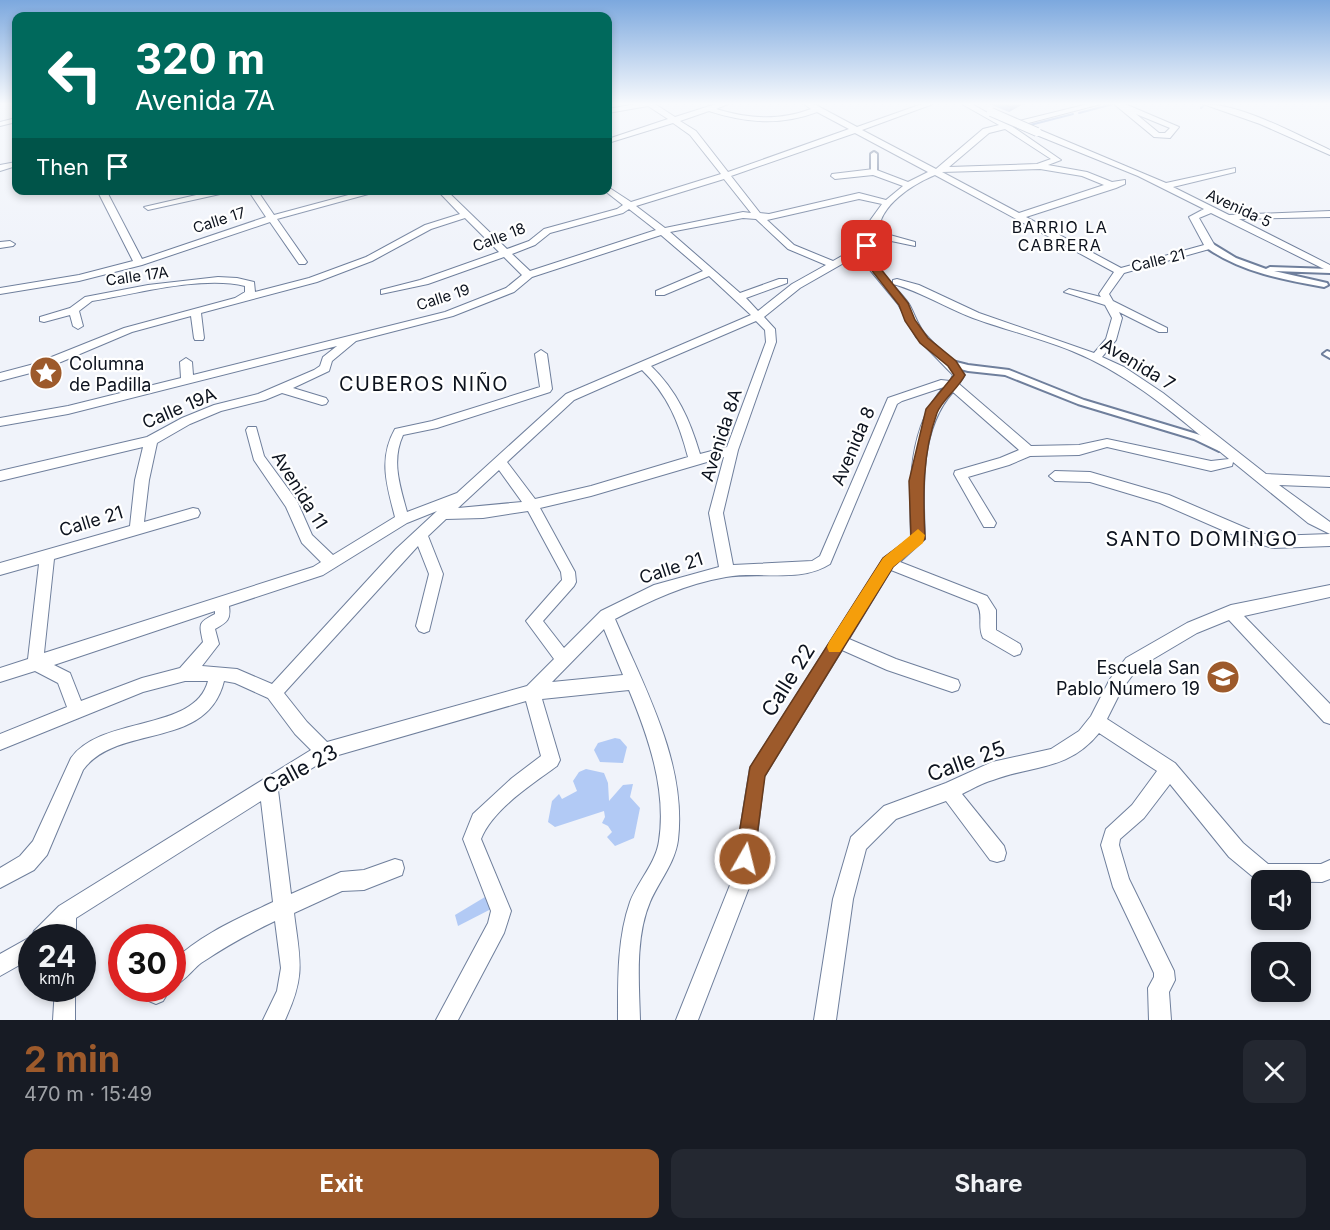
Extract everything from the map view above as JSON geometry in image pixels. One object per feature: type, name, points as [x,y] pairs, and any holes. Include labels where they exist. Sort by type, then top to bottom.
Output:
[{"type":"street","points":[[708,152],[757,216],[791,247],[831,264]]},
{"type":"street","name":"Calle 18","points":[[385,292],[424,282],[532,243],[547,231],[583,223],[630,205],[794,152]]},
{"type":"street","points":[[874,172],[874,154],[881,152]]},
{"type":"street","points":[[898,152],[1120,271]]},
{"type":"street","points":[[961,152],[938,171],[909,184],[888,203],[874,222],[874,234],[867,246],[867,258],[904,305],[910,321],[924,340],[952,363],[959,375],[954,386],[1028,451]]},
{"type":"street","points":[[1038,166],[1057,160],[1044,152]]},
{"type":"street","name":"Avenida 5","points":[[1086,152],[1141,174],[1330,270]]},
{"type":"street","points":[[938,171],[1038,166],[1084,174],[1117,184],[1019,216]]},
{"type":"street","points":[[1141,174],[1157,168]]},
{"type":"street","points":[[1165,186],[1232,170]]},
{"type":"street","points":[[835,176],[874,172],[909,184]]},
{"type":"street","points":[[612,192],[663,231],[758,316]]},
{"type":"street","points":[[104,195],[139,262]]},
{"type":"street","points":[[148,207],[209,195]]},
{"type":"street","points":[[255,195],[302,262]]},
{"type":"street","name":"Calle 17","points":[[0,291],[79,279],[166,254],[272,219],[361,195]]},
{"type":"street","points":[[446,195],[528,275]]},
{"type":"street","name":"Calle 19","points":[[0,422],[68,410],[449,314],[510,290],[528,275],[663,231],[743,215],[769,217],[859,196],[888,203]]},
{"type":"street","name":"Calle 21","points":[[1096,357],[1111,340],[1117,318],[1104,294],[1120,271],[1210,246],[1194,217],[1209,210]]},
{"type":"street","points":[[1224,217],[1330,214]]},
{"type":"street","points":[[0,377],[38,367],[128,330],[313,280],[369,259],[428,227],[466,215]]},
{"type":"street","points":[[874,234],[912,244]]},
{"type":"street","points":[[274,693],[401,553],[446,514],[570,397],[758,316],[796,286],[831,264],[867,246]]},
{"type":"street","points":[[1210,246],[1230,258],[1265,272],[1324,285]]},
{"type":"street","points":[[166,254],[169,267]]},
{"type":"street","name":"Calle 17","points":[[89,298],[88,287],[96,281],[139,262]]},
{"type":"street","points":[[1265,272],[1264,269],[1330,270]]},
{"type":"street","points":[[660,293],[710,272]]},
{"type":"street","name":"Calle 17A","points":[[44,319],[74,310],[89,298],[240,279],[250,284],[250,293],[232,303]]},
{"type":"street","points":[[739,297],[783,281]]},
{"type":"street","name":"Avenida 7","points":[[897,282],[915,287],[975,315],[1096,357],[1159,396],[1313,519],[1330,529]]},
{"type":"street","points":[[1069,292],[1110,303],[1163,330]]},
{"type":"street","points":[[74,310],[78,326]]},
{"type":"street","points":[[196,313],[199,338]]},
{"type":"street","name":"Avenida 8A","points":[[727,571],[716,513],[732,450],[771,342],[770,329],[758,316]]},
{"type":"street","name":"Calle 19A","points":[[0,476],[151,441],[186,421],[318,373],[325,368],[327,360],[354,338]]},
{"type":"street","points":[[541,354],[546,389]]},
{"type":"street","points":[[186,362],[188,378]]},
{"type":"street","points":[[952,363],[1015,375],[1081,402],[1186,433],[1224,449]]},
{"type":"street","points":[[645,366],[655,375],[683,415],[695,459]]},
{"type":"street","name":"Avenida 8","points":[[821,564],[825,560],[891,401],[945,383],[954,386]]},
{"type":"street","name":"Calle 22","points":[[687,1020],[742,880],[756,774],[888,562],[918,539],[915,481],[932,409],[954,386]]},
{"type":"street","points":[[282,388],[322,401]]},
{"type":"street","points":[[402,519],[388,462],[393,441],[399,432],[433,425],[546,389],[570,397]]},
{"type":"street","name":"Avenida 11","points":[[252,430],[258,457],[292,505],[307,539],[331,562]]},
{"type":"street","points":[[137,527],[142,480],[151,441]]},
{"type":"street","points":[[989,523],[960,474],[1004,462],[1028,451],[1078,450],[1107,443],[1211,466],[1227,463]]},
{"type":"street","points":[[446,514],[476,514],[565,499],[732,450]]},
{"type":"street","points":[[500,461],[531,504],[570,578],[569,582],[534,621],[563,659]]},
{"type":"street","points":[[1055,476],[1090,477],[1164,499],[1250,536],[1273,542],[1330,540]]},
{"type":"street","points":[[1264,479],[1330,482]]},
{"type":"street","points":[[0,675],[318,571],[402,519],[463,496]]},
{"type":"street","name":"Calle 21","points":[[0,569],[137,527],[194,513]]},
{"type":"street","points":[[421,536],[436,574],[424,626]]},
{"type":"street","points":[[35,663],[47,555]]},
{"type":"street","points":[[888,562],[982,600],[989,610],[988,633],[1014,649]]},
{"type":"street","name":"Calle 21","points":[[532,692],[606,616],[659,589],[727,571],[814,567],[821,564]]},
{"type":"street","name":"Calle 25","points":[[825,1020],[843,899],[858,844],[890,812],[949,791],[992,771],[1054,757],[1085,737],[1097,722],[1116,684],[1132,663],[1192,628],[1231,612],[1330,591]]},
{"type":"street","points":[[185,674],[211,644],[207,626],[223,617],[221,602]]},
{"type":"street","points":[[1231,612],[1330,716]]},
{"type":"street","points":[[606,616],[652,728],[670,798],[669,842],[640,903],[630,960],[629,1020]]},
{"type":"street","points":[[838,641],[893,665],[952,685]]},
{"type":"street","points":[[35,663],[64,678],[76,711]]},
{"type":"street","points":[[0,878],[27,863],[40,848],[77,764],[85,753],[97,745],[191,715],[206,705],[214,692],[218,673]]},
{"type":"street","points":[[0,742],[142,685],[185,674],[218,673],[237,676],[274,693],[301,728],[324,751]]},
{"type":"street","name":"Calle 23","points":[[55,924],[66,913],[324,751],[532,692],[632,682]]},
{"type":"street","points":[[447,1020],[497,926],[501,911],[471,840],[479,820],[518,784],[551,760],[532,692]]},
{"type":"street","points":[[1097,722],[1169,769],[1236,850],[1265,874],[1322,873],[1330,869]]},
{"type":"street","points":[[1161,1020],[1157,995],[1159,985],[1165,980],[1164,971],[1129,902],[1110,852],[1109,842],[1112,835],[1132,819],[1153,794],[1169,769]]},
{"type":"street","points":[[268,785],[291,968],[287,992],[274,1020]]},
{"type":"street","points":[[949,791],[997,853]]},
{"type":"street","points":[[186,963],[227,933],[284,907],[341,882],[364,880],[395,868]]},
{"type":"street","points":[[66,913],[66,924]]},
{"type":"street","points":[[0,966],[18,955]]},
{"type":"street","points":[[64,1020],[65,1002]]},
{"type":"shaded area","points":[[615,738],[620,739],[627,747],[623,763],[600,762],[594,750],[598,743]]},
{"type":"shaded area","points":[[586,769],[604,773],[608,783],[609,801],[623,785],[633,784],[630,797],[640,808],[634,838],[615,846],[607,837],[612,832],[602,823],[605,817],[604,811],[555,827],[548,822],[552,801],[559,794],[562,799],[577,791],[573,781],[579,772]]},
{"type":"shaded area","points":[[490,894],[495,907],[458,926],[455,915]]},
{"type":"slow traffic","points":[[835,647],[888,562],[918,539],[918,535]]},
{"type":"place","name":"Columna de Padilla","points":[[46,373]]},
{"type":"place","name":"Escuela San Pablo Numero 19","points":[[1223,677]]},
{"type":"district","name":"BARRIO LA CABRERA","points":[[1060,236]]},
{"type":"district","name":"CUBEROS NIÑO","points":[[424,384]]},
{"type":"district","name":"SANTO DOMINGO","points":[[1202,539]]},
{"type":"route","points":[[745,859],[756,774],[888,562],[918,539],[915,481],[932,409],[954,386],[959,375],[952,363],[924,340],[910,321],[904,305],[867,258],[867,246]]}]
